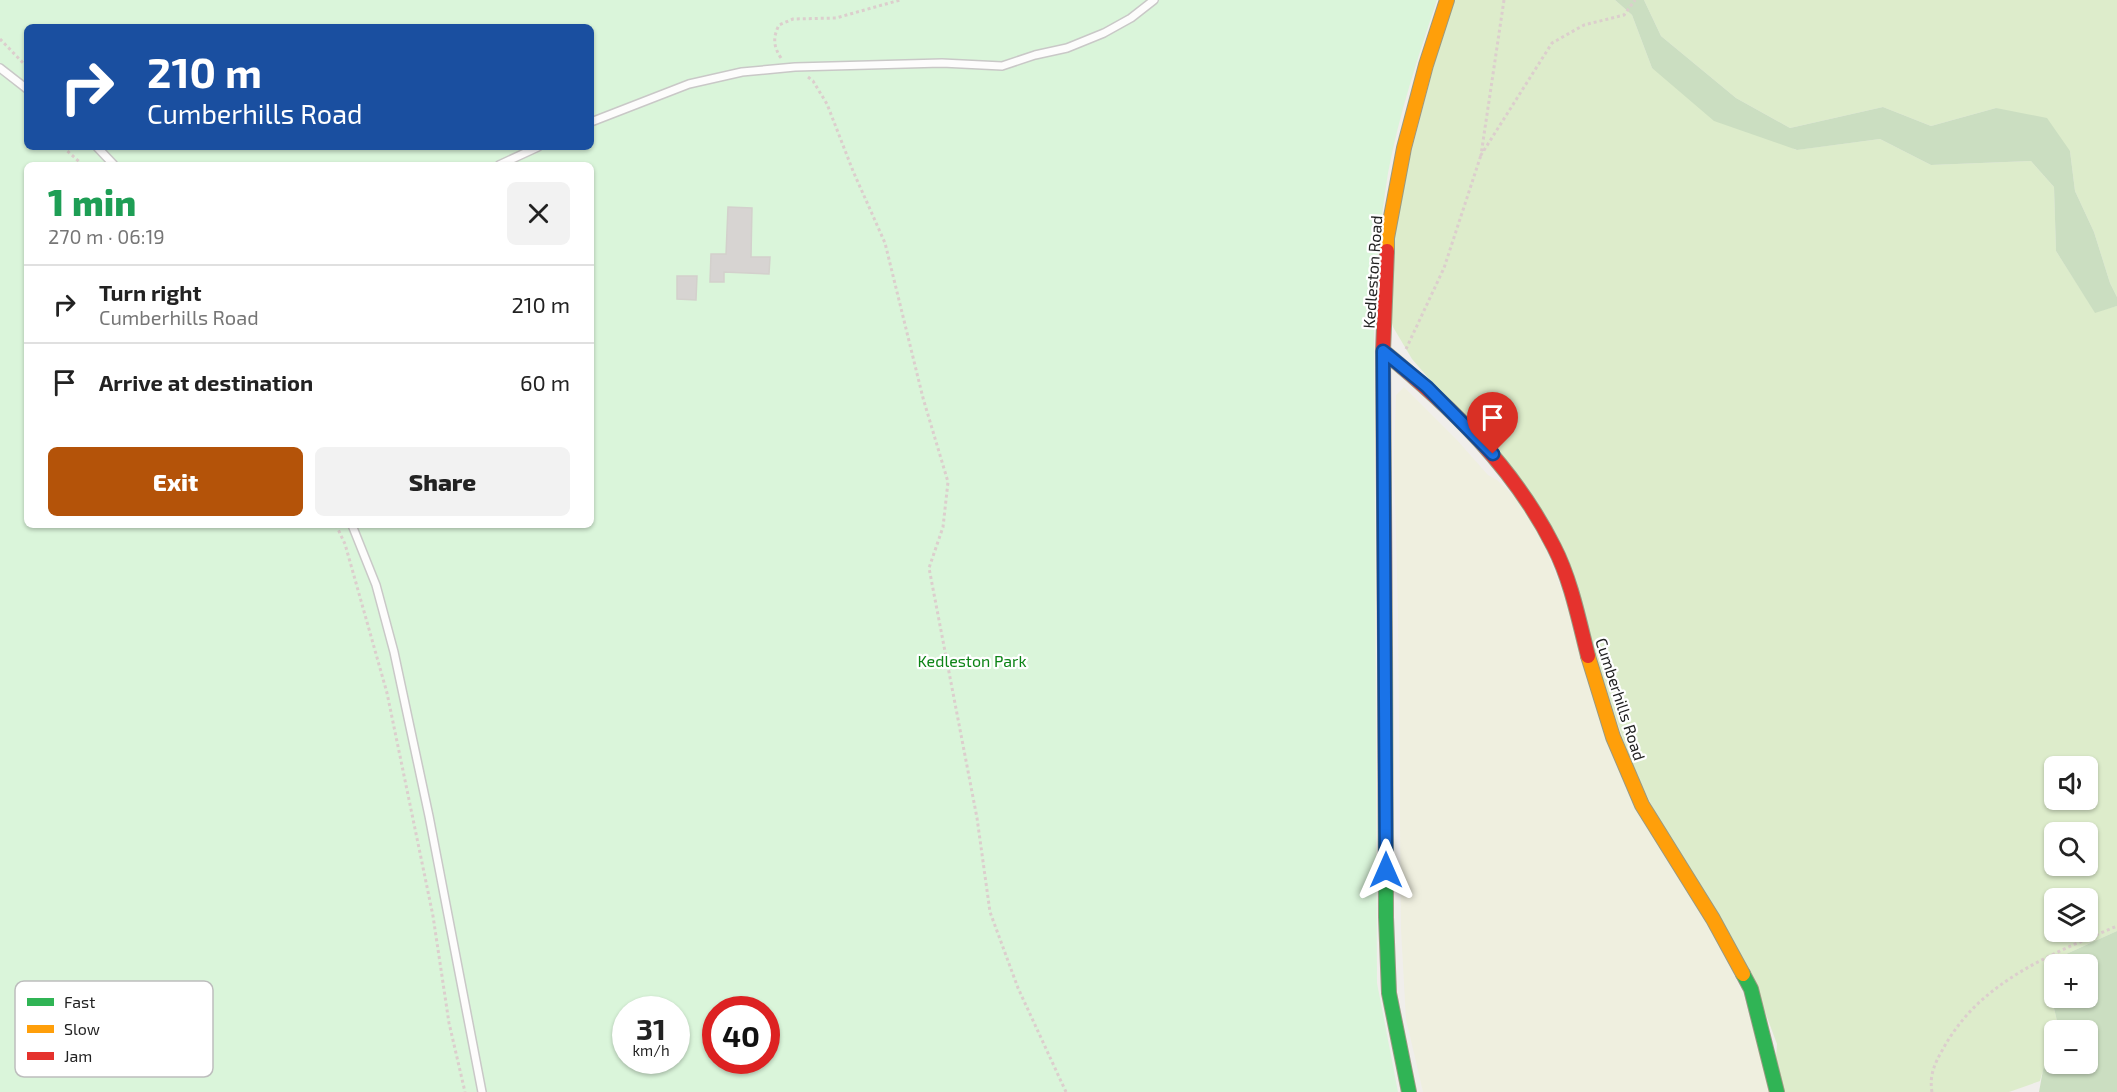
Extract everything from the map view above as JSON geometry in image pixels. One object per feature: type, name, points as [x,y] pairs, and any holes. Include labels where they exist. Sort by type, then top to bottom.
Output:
[{"type":"street","name":"Kedleston Road","points":[[1409,1092],[1389,993],[1386,918],[1383,351],[1388,238],[1404,148],[1426,65],[1447,0]]},
{"type":"street","name":"Cumberhills Road","points":[[1383,351],[1427,387],[1473,431],[1518,484],[1555,548],[1576,607],[1594,679],[1617,747],[1642,804],[1713,919],[1751,989],[1777,1092]]},
{"type":"lane","points":[[594,121],[700,81],[733,73],[795,67],[942,63],[1002,66],[1066,48],[1104,33],[1131,18],[1154,0]]},
{"type":"lane","points":[[0,68],[24,87]]},
{"type":"lane","points":[[100,150],[111,162]]},
{"type":"lane","points":[[506,162],[532,150]]},
{"type":"lane","points":[[353,528],[376,585],[394,652],[431,827],[482,1092]]},
{"type":"path","points":[[900,0],[836,18],[793,19],[779,25],[775,34],[775,49],[781,58],[813,81],[827,104],[852,171],[885,243],[923,398],[948,482],[943,527],[929,568],[977,818],[990,912],[1018,988],[1066,1092]]},
{"type":"path","points":[[1399,363],[1444,268],[1481,155],[1504,0]]},
{"type":"path","points":[[1481,155],[1552,43],[1584,25],[1624,15],[1635,0]]},
{"type":"path","points":[[0,39],[24,64]]},
{"type":"path","points":[[66,150],[80,162]]},
{"type":"path","points":[[337,528],[345,544],[387,693],[433,916],[449,1023],[465,1092]]},
{"type":"path","points":[[1932,1092],[1932,1069],[1950,1035],[1977,1002],[2025,967],[2117,926]]},
{"type":"green space","name":"Kedleston Park","points":[[0,0],[1437,0],[1392,151],[1381,221],[1374,302],[1377,983],[1398,1092],[0,1092]]},
{"type":"green space","points":[[1451,0],[1615,0],[1632,15],[1652,68],[1796,150],[1880,139],[1931,165],[2031,161],[2054,187],[2056,251],[2095,312],[2117,306],[2117,931],[2098,940],[2098,888],[2044,888],[2044,942],[2093,942],[2066,954],[2044,954],[2044,1008],[2054,1008],[2057,1020],[2044,1020],[2044,1069],[2040,1081],[2009,1092],[1784,1092],[1776,1058],[1777,1044],[1758,993],[1655,812],[1631,763],[1557,542],[1412,359],[1393,327],[1388,307],[1395,215]]},
{"type":"green space","points":[[1615,0],[1644,0],[1661,36],[1736,98],[1790,128],[1883,107],[1931,126],[1996,108],[2047,118],[2070,151],[2075,191],[2094,232],[2110,283],[2117,297],[2117,306],[2095,313],[2056,251],[2054,187],[2031,161],[1931,165],[1880,139],[1797,150],[1714,121],[1652,68],[1632,15]]},
{"type":"green space","points":[[1644,0],[2117,0],[2117,297],[2110,283],[2094,232],[2075,191],[2070,151],[1996,108],[1931,126],[1883,107],[1790,128],[1736,98],[1661,36]]},
{"type":"green space","points":[[1404,387],[1488,475],[1497,480],[1522,504],[1543,542],[1565,598],[1744,997],[1770,1092],[1423,1092],[1406,1019],[1401,930],[1394,459],[1396,395]]},
{"type":"green space","points":[[2117,931],[2117,1092],[2039,1092],[2044,1068],[2044,1074],[2098,1074],[2098,1020],[2057,1020],[2054,1008],[2098,1008],[2098,954],[2066,954],[2093,942],[2098,942],[2098,940]]},
{"type":"building","points":[[728,207],[752,208],[751,257],[770,257],[769,274],[724,272],[724,282],[710,282],[711,254],[726,254]]},
{"type":"building","points":[[677,276],[697,276],[696,300],[677,299]]},
{"type":"traffic: fast","points":[[1385,650],[1386,917],[1389,993],[1409,1092]]},
{"type":"traffic: fast","points":[[1743,974],[1751,989],[1777,1092]]},
{"type":"traffic: slow","points":[[1387,251],[1387,238],[1404,148],[1426,65],[1447,0]]},
{"type":"traffic: slow","points":[[1588,656],[1613,737],[1642,805],[1713,919],[1743,974]]},
{"type":"traffic: jam","points":[[1385,650],[1383,351],[1387,251]]},
{"type":"traffic: jam","points":[[1383,351],[1433,394],[1479,440],[1520,490],[1560,560],[1574,601],[1588,656]]},
{"type":"route","points":[[1386,870],[1383,351],[1427,387],[1493,454]]}]
